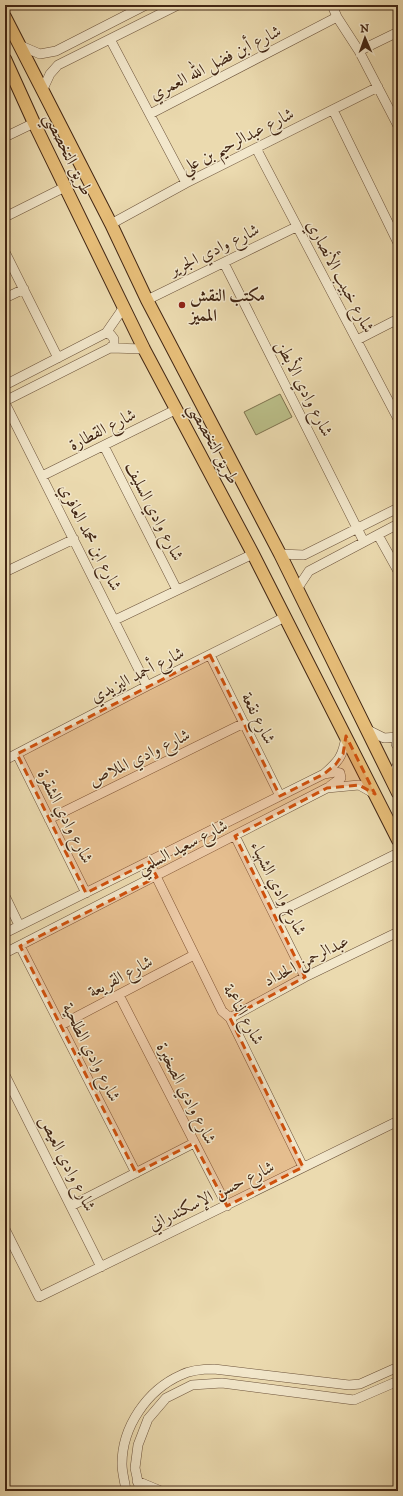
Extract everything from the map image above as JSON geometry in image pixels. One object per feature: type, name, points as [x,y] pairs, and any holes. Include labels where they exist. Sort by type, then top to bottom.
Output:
[{"type":"main road","name":"طريق التخصصي","points":[[5,16],[111,224],[147,300],[280,554],[398,793]]},
{"type":"main road","name":"طريق التخصصي","points":[[5,60],[144,349],[253,554],[398,840]]},
{"type":"main road","points":[[5,80],[24,99]]},
{"type":"street","points":[[19,45],[40,54],[56,51],[146,5]]},
{"type":"street","points":[[43,89],[50,74],[58,65],[178,5]]},
{"type":"street","points":[[332,5],[337,17],[359,51],[398,126]]},
{"type":"street","name":"شارع أبن فضل الله العمري","points":[[150,114],[337,17]]},
{"type":"street","points":[[359,51],[398,32]]},
{"type":"street","points":[[110,39],[186,183]]},
{"type":"street","name":"شارع عبدالرحيم بن علي","points":[[111,224],[186,183],[378,87]]},
{"type":"street","points":[[333,110],[398,243]]},
{"type":"street","points":[[5,137],[34,123]]},
{"type":"street","name":"شارع خبيب الأنصاري","points":[[256,148],[296,227],[397,415]]},
{"type":"street","points":[[5,217],[65,187]]},
{"type":"street","name":"شارع وادي الجرير","points":[[147,300],[296,227]]},
{"type":"street","points":[[5,252],[58,358]]},
{"type":"street","name":"شارع وادي الأبطن","points":[[224,263],[364,542]]},
{"type":"street","points":[[5,298],[24,289]]},
{"type":"street","points":[[5,385],[106,334],[124,307]]},
{"type":"street","points":[[357,340],[398,319]]},
{"type":"street","points":[[5,402],[110,348],[114,344],[114,340],[111,335],[106,334]]},
{"type":"street","points":[[110,348],[144,349]]},
{"type":"street","name":"شارع ابن محمد العافري","points":[[5,402],[147,686]]},
{"type":"street","name":"شارع القطارة","points":[[42,476],[176,409]]},
{"type":"street","name":"شارع وادي السليف","points":[[104,446],[177,590]]},
{"type":"street","points":[[280,554],[304,555],[398,509]]},
{"type":"street","points":[[398,509],[396,514],[398,518]]},
{"type":"street","points":[[297,589],[309,571],[394,526],[393,518],[391,516],[383,516]]},
{"type":"street","points":[[378,535],[398,571]]},
{"type":"street","points":[[5,572],[74,539]]},
{"type":"street","points":[[115,620],[253,554]]},
{"type":"street","points":[[304,555],[303,561],[309,571]]},
{"type":"street","name":"شارع أحمد اليزيدي","points":[[5,760],[147,686],[285,617]]},
{"type":"street","name":"شارع نقعة","points":[[210,655],[280,796]]},
{"type":"street","name":"شارع وادي الملاص","points":[[49,819],[244,723]]},
{"type":"street","points":[[365,728],[384,738],[398,737],[396,744],[398,747]]},
{"type":"street","name":"شارع سعيد السلمي","points":[[5,933],[324,774],[336,764],[343,754],[346,736]]},
{"type":"street","name":"شارع وادي الشقرة","points":[[17,754],[86,892]]},
{"type":"street","points":[[391,779],[398,764]]},
{"type":"street","points":[[324,774],[335,772],[340,773],[341,778],[327,788]]},
{"type":"street","name":"شارع سعيد السلمي","points":[[5,953],[157,877],[327,788],[358,785],[375,794]]},
{"type":"street","points":[[290,791],[297,804]]},
{"type":"street","name":"شارع وادي الشهباء","points":[[235,836],[305,977]]},
{"type":"street","points":[[275,914],[398,853]]},
{"type":"street","name":"شارع الناعمة","points":[[149,862],[222,1011],[230,1018],[304,1167]]},
{"type":"street","points":[[5,896],[20,926]]},
{"type":"street","name":"عبدالرحمن الحداد","points":[[230,1018],[305,977],[398,932]]},
{"type":"street","name":"شارع وادي الطلحية","points":[[20,946],[136,1173]]},
{"type":"street","name":"شارع القريعة","points":[[60,1025],[194,955]]},
{"type":"street","name":"شارع وادي الصخيرة","points":[[119,995],[227,1206]]},
{"type":"street","name":"شارع وادي العيص","points":[[5,1075],[72,1206],[101,1267]]},
{"type":"street","name":"شارع حسن الإسكندراني","points":[[5,1229],[39,1297],[398,1121]]},
{"type":"street","points":[[72,1206],[194,1143]]},
{"type":"street","points":[[126,1491],[122,1464],[125,1437],[133,1420],[151,1396],[164,1384],[182,1375],[199,1370],[214,1368],[349,1385],[360,1384],[398,1367]]},
{"type":"street","points":[[140,1491],[135,1468],[138,1445],[148,1419],[166,1398],[192,1385],[222,1383],[354,1400],[398,1381]]},
{"type":"street","points":[[133,1420],[146,1425]]},
{"type":"street","points":[[137,1481],[162,1491]]},
{"type":"highlighted area","points":[[210,655],[280,796],[324,774],[336,764],[343,754],[346,736],[375,794],[359,785],[327,788],[235,836],[305,977],[230,1018],[303,1167],[227,1206],[194,1143],[136,1173],[20,946],[157,877],[149,862],[86,893],[17,754]]},
{"type":"green space","points":[[280,394],[292,417],[256,435],[244,412]]},
{"type":"place","name":"مكتب النقش المميز","points":[[182,305]]}]
